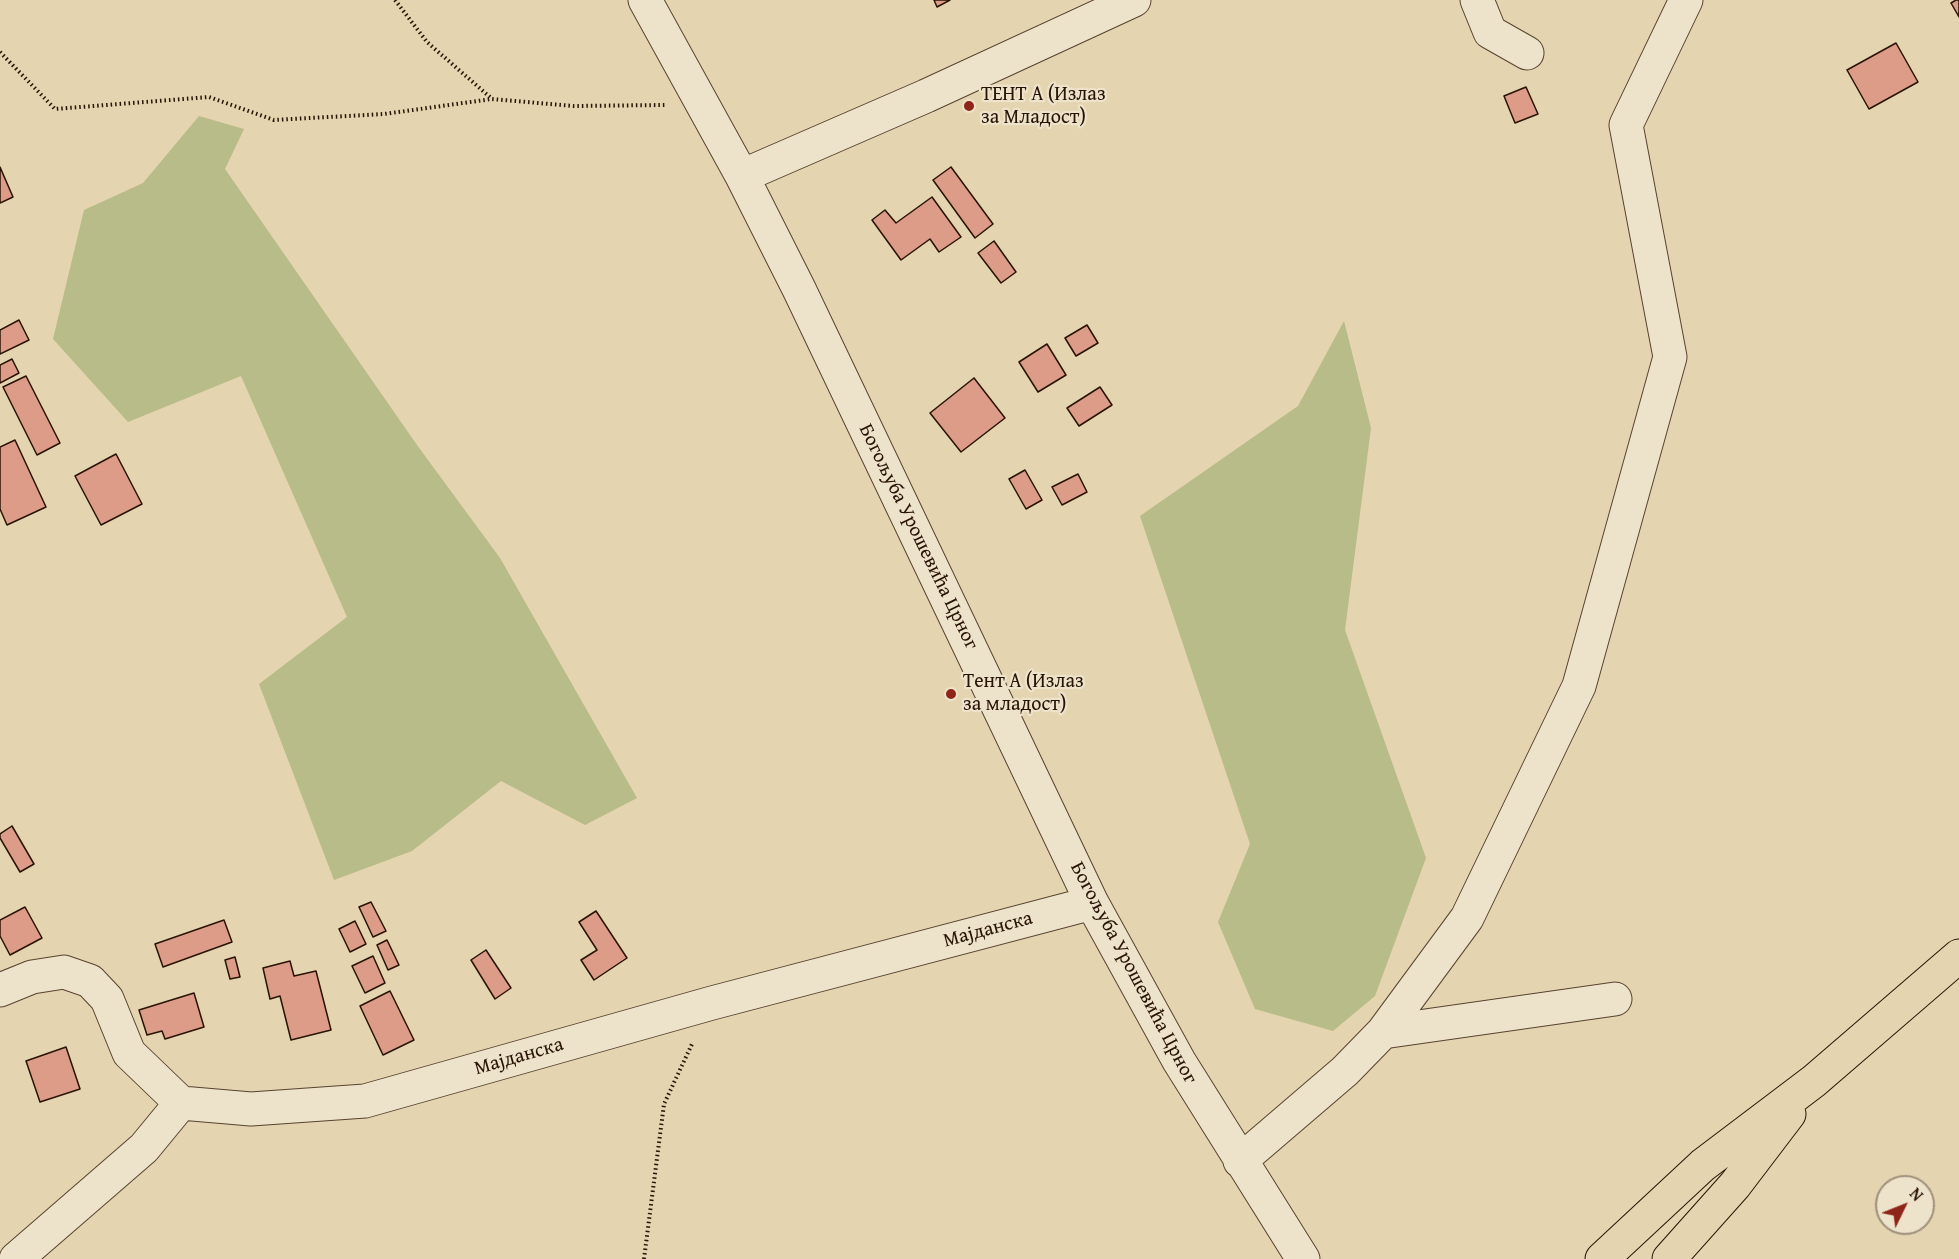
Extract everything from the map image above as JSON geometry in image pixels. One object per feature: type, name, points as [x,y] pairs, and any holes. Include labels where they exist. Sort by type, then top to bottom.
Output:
[{"type":"main road","points":[[1602,1259],[1703,1165],[1814,1081],[1959,956]]},
{"type":"main road","points":[[1669,1259],[1735,1185],[1814,1081]]},
{"type":"street","name":"Богољуба Урошевића Црног","points":[[645,0],[742,176],[804,300],[1092,903],[1179,1061],[1303,1259]]},
{"type":"street","points":[[742,176],[927,96],[1134,0]]},
{"type":"street","points":[[1477,0],[1490,32],[1527,53]]},
{"type":"street","points":[[1240,1161],[1345,1071],[1383,1032],[1467,918],[1580,686],[1670,357],[1626,125],[1686,0]]},
{"type":"street","name":"Мајданска","points":[[181,1104],[250,1108],[365,1101],[711,1003],[1092,903]]},
{"type":"street","points":[[0,990],[32,977],[64,972],[90,981],[107,999],[129,1053],[181,1104],[144,1148],[16,1259]]},
{"type":"street","points":[[1383,1032],[1615,999]]},
{"type":"path","points":[[395,0],[427,42],[492,99]]},
{"type":"path","points":[[0,52],[55,109],[209,97],[274,120],[384,114],[492,99],[573,106],[703,105]]},
{"type":"path","points":[[644,1259],[664,1104],[711,1003]]},
{"type":"green space","points":[[199,116],[244,129],[225,169],[417,445],[500,558],[637,798],[585,825],[501,781],[412,851],[334,880],[259,684],[347,617],[241,376],[128,422],[53,339],[84,210],[143,183]]},
{"type":"green space","points":[[1344,321],[1371,428],[1345,630],[1426,858],[1375,996],[1333,1031],[1255,1009],[1218,922],[1250,844],[1140,516],[1298,406]]},
{"type":"building","points":[[934,0],[950,0],[937,7]]},
{"type":"building","points":[[1959,0],[1959,17],[1951,3]]},
{"type":"building","points":[[1896,43],[1918,82],[1869,109],[1847,70]]},
{"type":"building","points":[[1526,87],[1538,114],[1515,123],[1504,96]]},
{"type":"building","points":[[0,167],[13,197],[0,203]]},
{"type":"building","points":[[951,167],[993,224],[975,238],[933,180]]},
{"type":"building","points":[[932,197],[961,237],[939,252],[930,239],[901,260],[872,220],[885,210],[896,223]]},
{"type":"building","points":[[994,241],[1016,272],[1001,283],[978,253]]},
{"type":"building","points":[[19,320],[29,340],[0,354],[0,330]]},
{"type":"building","points":[[1087,325],[1098,343],[1076,356],[1065,338]]},
{"type":"building","points":[[1047,344],[1066,375],[1038,392],[1019,362]]},
{"type":"building","points":[[12,359],[19,373],[0,383],[0,365]]},
{"type":"building","points":[[26,376],[60,443],[37,455],[3,387]]},
{"type":"building","points":[[974,378],[1005,418],[961,452],[930,413]]},
{"type":"building","points":[[1100,387],[1112,405],[1079,426],[1067,408]]},
{"type":"building","points":[[15,440],[46,507],[7,525],[0,509],[0,447]]},
{"type":"building","points":[[116,454],[142,504],[101,525],[75,476]]},
{"type":"building","points":[[1025,470],[1042,500],[1026,509],[1009,479]]},
{"type":"building","points":[[1078,474],[1087,492],[1062,505],[1052,487]]},
{"type":"building","points":[[12,826],[34,864],[20,872],[0,838],[0,834]]},
{"type":"building","points":[[371,902],[386,931],[373,937],[359,907]]},
{"type":"building","points":[[25,907],[42,938],[10,955],[0,936],[0,920]]},
{"type":"building","points":[[596,911],[627,958],[594,980],[581,960],[597,950],[579,922]]},
{"type":"building","points":[[224,920],[232,942],[163,967],[155,944]]},
{"type":"building","points":[[355,921],[366,944],[350,952],[339,929]]},
{"type":"building","points":[[387,940],[399,965],[388,970],[377,945]]},
{"type":"building","points":[[486,950],[511,988],[495,999],[471,960]]},
{"type":"building","points":[[373,956],[385,983],[365,993],[352,966]]},
{"type":"building","points":[[235,957],[240,977],[230,979],[225,960]]},
{"type":"building","points":[[290,961],[294,976],[316,971],[331,1030],[291,1040],[280,996],[270,999],[263,968]]},
{"type":"building","points":[[390,991],[414,1040],[383,1055],[360,1006]]},
{"type":"building","points":[[194,993],[204,1027],[165,1039],[162,1031],[147,1035],[139,1010]]},
{"type":"building","points":[[66,1047],[80,1089],[40,1102],[26,1061]]},
{"type":"place","name":"ТЕНТ А (Излаз за Младост)","points":[[969,106]]},
{"type":"place","name":"Тент А (Излаз за младост)","points":[[951,694]]}]
